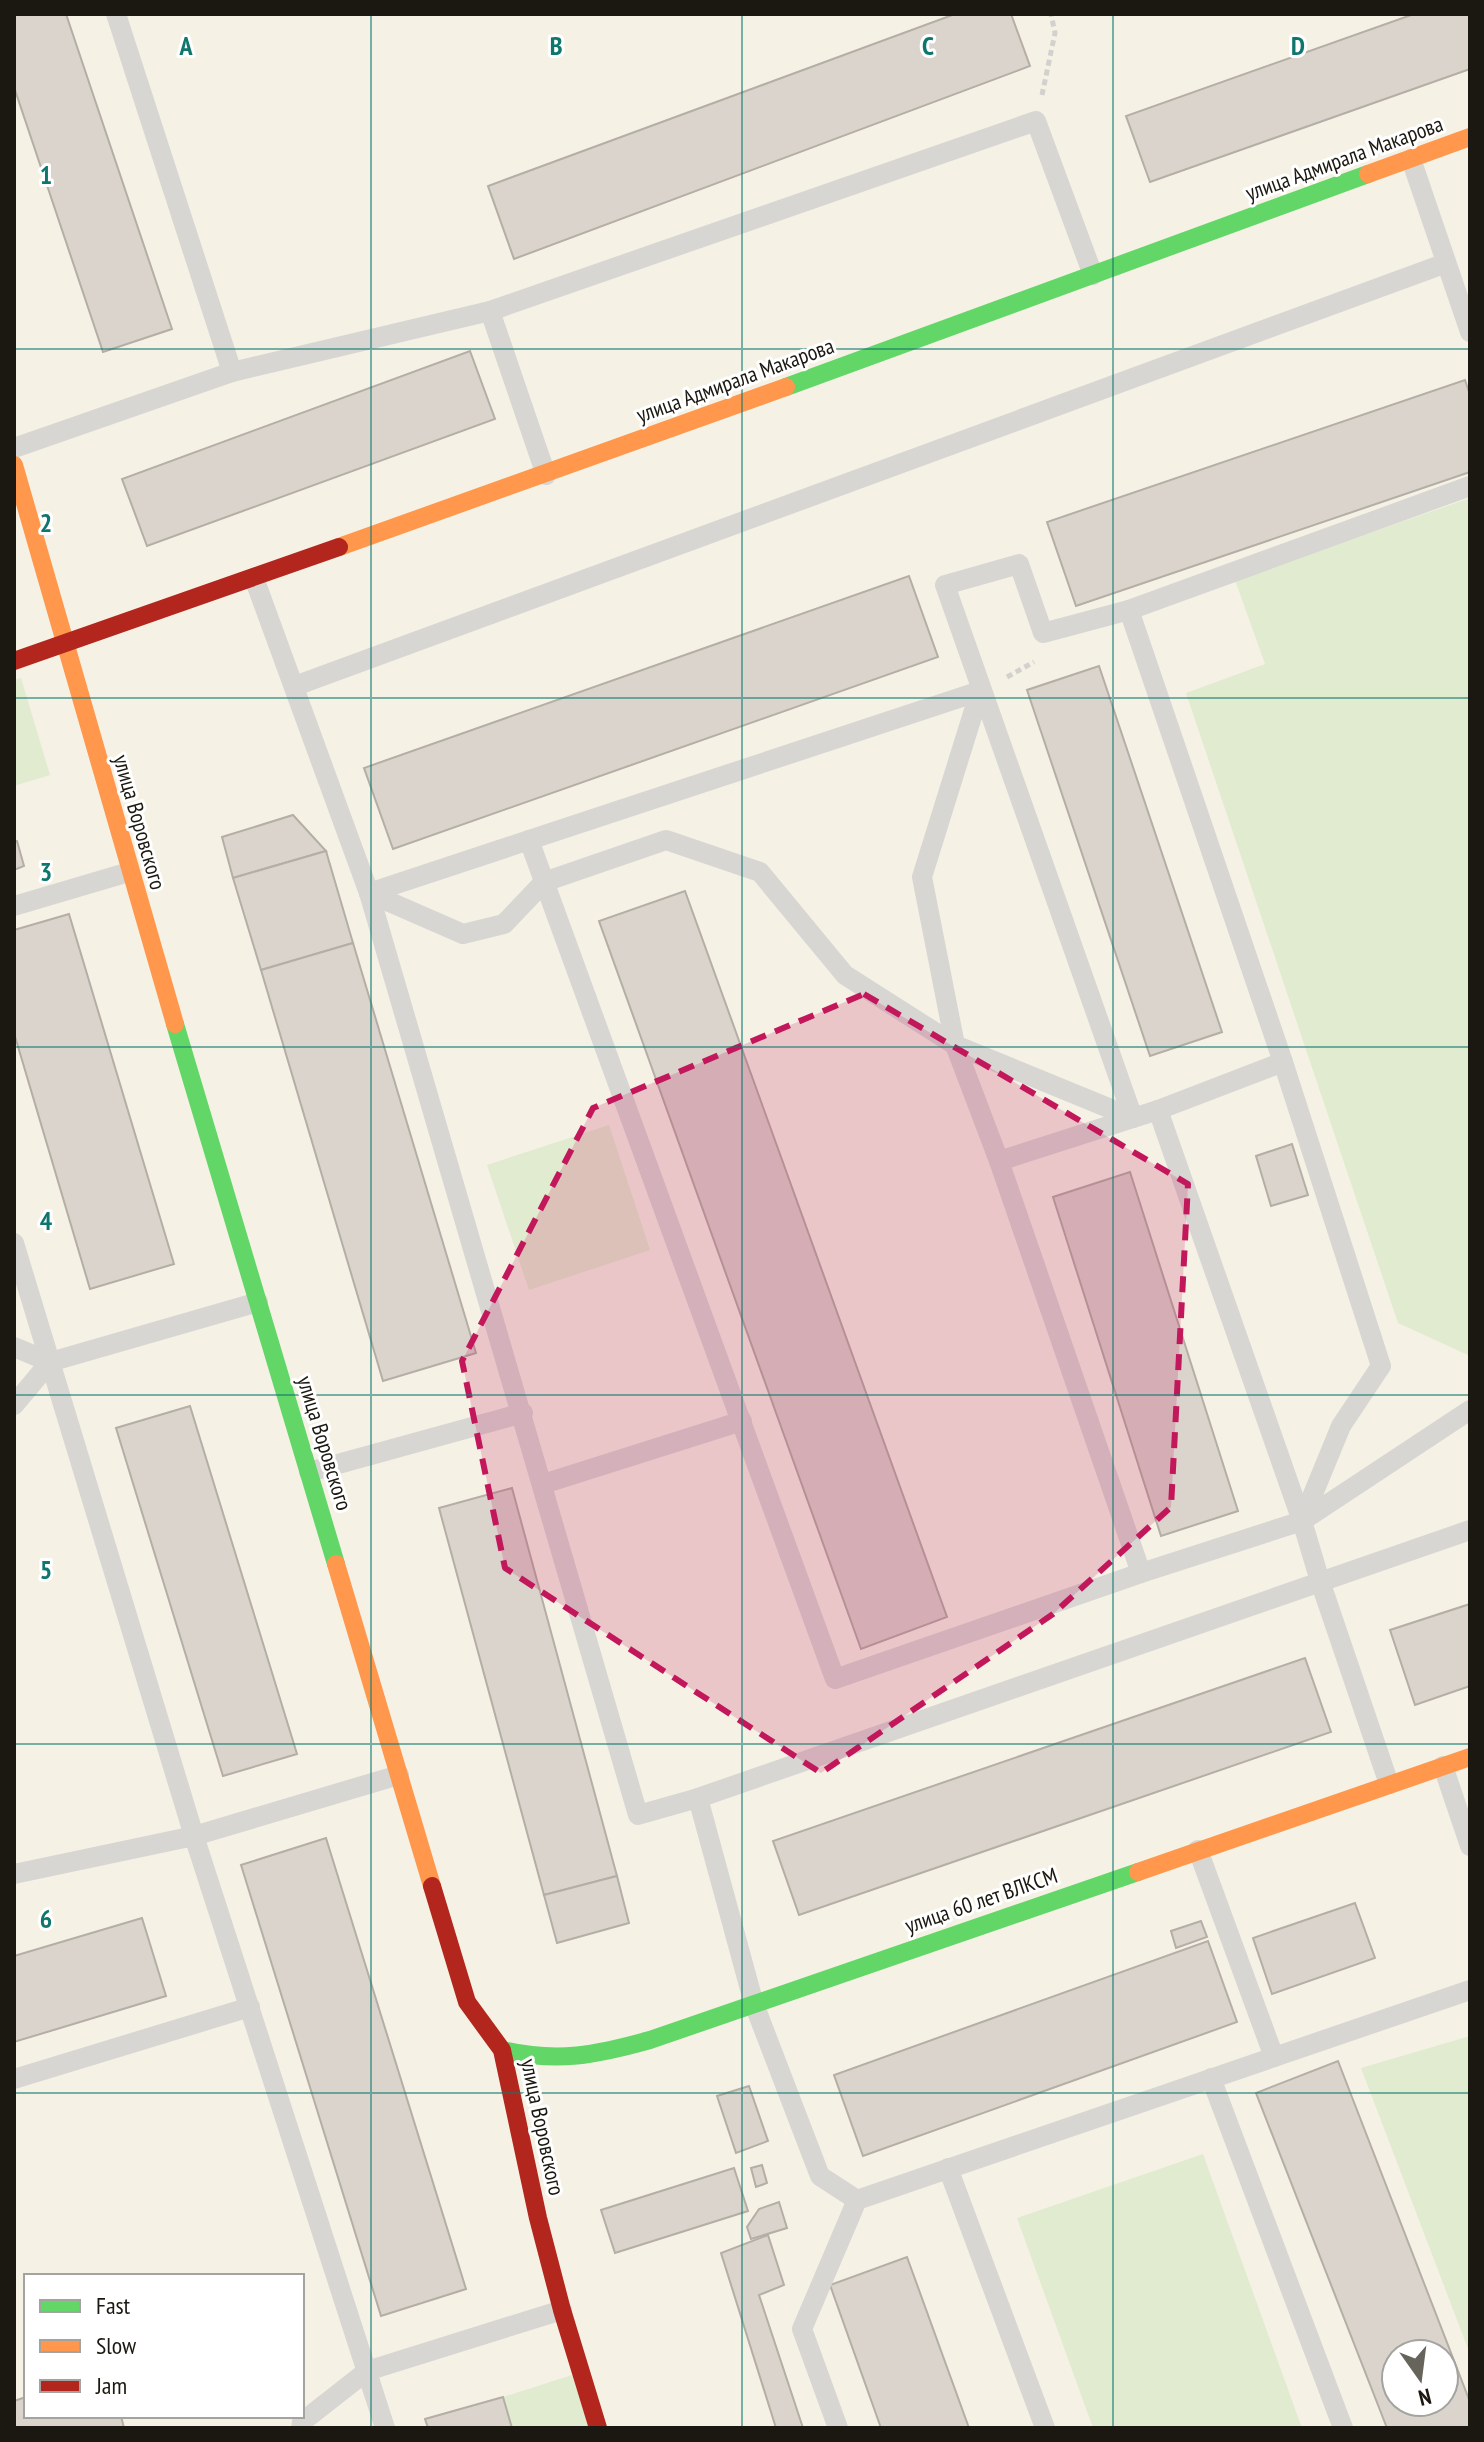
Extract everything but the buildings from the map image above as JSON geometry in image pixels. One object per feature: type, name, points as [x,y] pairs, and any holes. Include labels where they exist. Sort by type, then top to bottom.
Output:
[{"type":"street","name":"улица Адмирала Макарова","points":[[14,661],[546,475],[1470,137]]},
{"type":"street","name":"улица Воровского","points":[[14,465],[129,872],[467,2002],[502,2050],[538,2218],[598,2428]]},
{"type":"street","name":"улица 60 лет ВЛКСМ","points":[[502,2050],[529,2058],[562,2060],[650,2040],[1470,1757]]},
{"type":"lane","points":[[116,14],[232,372]]},
{"type":"lane","points":[[14,448],[232,372],[490,311],[1036,121],[1093,275]]},
{"type":"lane","points":[[1411,159],[1470,332]]},
{"type":"lane","points":[[295,686],[1446,263]]},
{"type":"lane","points":[[490,311],[546,475]]},
{"type":"lane","points":[[1133,1118],[945,585],[1019,564],[1043,633],[1129,610],[1470,486]]},
{"type":"lane","points":[[254,578],[369,893],[638,1815],[698,1798],[1470,1530]]},
{"type":"lane","points":[[1129,610],[1283,1062],[1381,1366],[1341,1426],[1302,1521]]},
{"type":"lane","points":[[369,893],[980,691]]},
{"type":"lane","points":[[980,691],[922,877],[955,1045],[999,1161],[1141,1573]]},
{"type":"lane","points":[[529,840],[835,1679],[1302,1521],[1470,1410]]},
{"type":"lane","points":[[369,893],[463,934],[504,924],[544,882],[666,840],[760,872],[845,975],[955,1045],[1133,1118]]},
{"type":"lane","points":[[14,906],[129,872]]},
{"type":"lane","points":[[999,1161],[1158,1110],[1283,1062]]},
{"type":"lane","points":[[1158,1110],[1302,1521],[1389,1784]]},
{"type":"lane","points":[[14,1243],[194,1836],[385,2428]]},
{"type":"lane","points":[[14,1405],[50,1362],[258,1302]]},
{"type":"lane","points":[[14,1347],[50,1362]]},
{"type":"lane","points":[[309,1472],[523,1413]]},
{"type":"lane","points":[[543,1484],[742,1421]]},
{"type":"lane","points":[[1443,1766],[1470,1846]]},
{"type":"lane","points":[[14,1874],[194,1836],[399,1775]]},
{"type":"lane","points":[[698,1798],[754,2004],[820,2176],[857,2200]]},
{"type":"lane","points":[[1198,1850],[1274,2057]]},
{"type":"lane","points":[[838,2428],[802,2329],[857,2200],[1470,1990]]},
{"type":"lane","points":[[14,2079],[250,2007]]},
{"type":"lane","points":[[1211,2078],[1343,2428]]},
{"type":"lane","points":[[948,2168],[1045,2428]]},
{"type":"lane","points":[[295,2426],[367,2371],[562,2310]]},
{"type":"path","points":[[1036,121],[1055,33],[1051,14]]},
{"type":"highlighted area","points":[[864,994],[1188,1184],[1171,1507],[1053,1614],[821,1773],[505,1568],[462,1361],[593,1108]]},
{"type":"green space","points":[[1470,498],[1470,1356],[1398,1323],[1186,693],[1265,664],[1235,580]]},
{"type":"green space","points":[[21,678],[50,775],[14,786],[14,680]]},
{"type":"green space","points":[[609,1125],[650,1250],[529,1290],[487,1165]]},
{"type":"green space","points":[[1470,2036],[1470,2354],[1361,2068]]},
{"type":"green space","points":[[1203,2154],[1302,2428],[1093,2428],[1017,2218]]},
{"type":"green space","points":[[572,2375],[589,2428],[512,2428],[503,2397]]},
{"type":"traffic: fast","points":[[786,387],[1368,174]]},
{"type":"traffic: fast","points":[[175,1024],[336,1564]]},
{"type":"traffic: fast","points":[[502,2050],[541,2056],[577,2056],[650,2040],[1138,1872]]},
{"type":"traffic: slow","points":[[1368,174],[1470,137]]},
{"type":"traffic: slow","points":[[339,547],[786,387]]},
{"type":"traffic: slow","points":[[14,465],[175,1024]]},
{"type":"traffic: slow","points":[[336,1564],[432,1886]]},
{"type":"traffic: slow","points":[[1138,1872],[1470,1757]]},
{"type":"traffic: jam","points":[[14,661],[339,547]]},
{"type":"traffic: jam","points":[[432,1886],[467,2002],[502,2050],[538,2218],[598,2428]]}]
